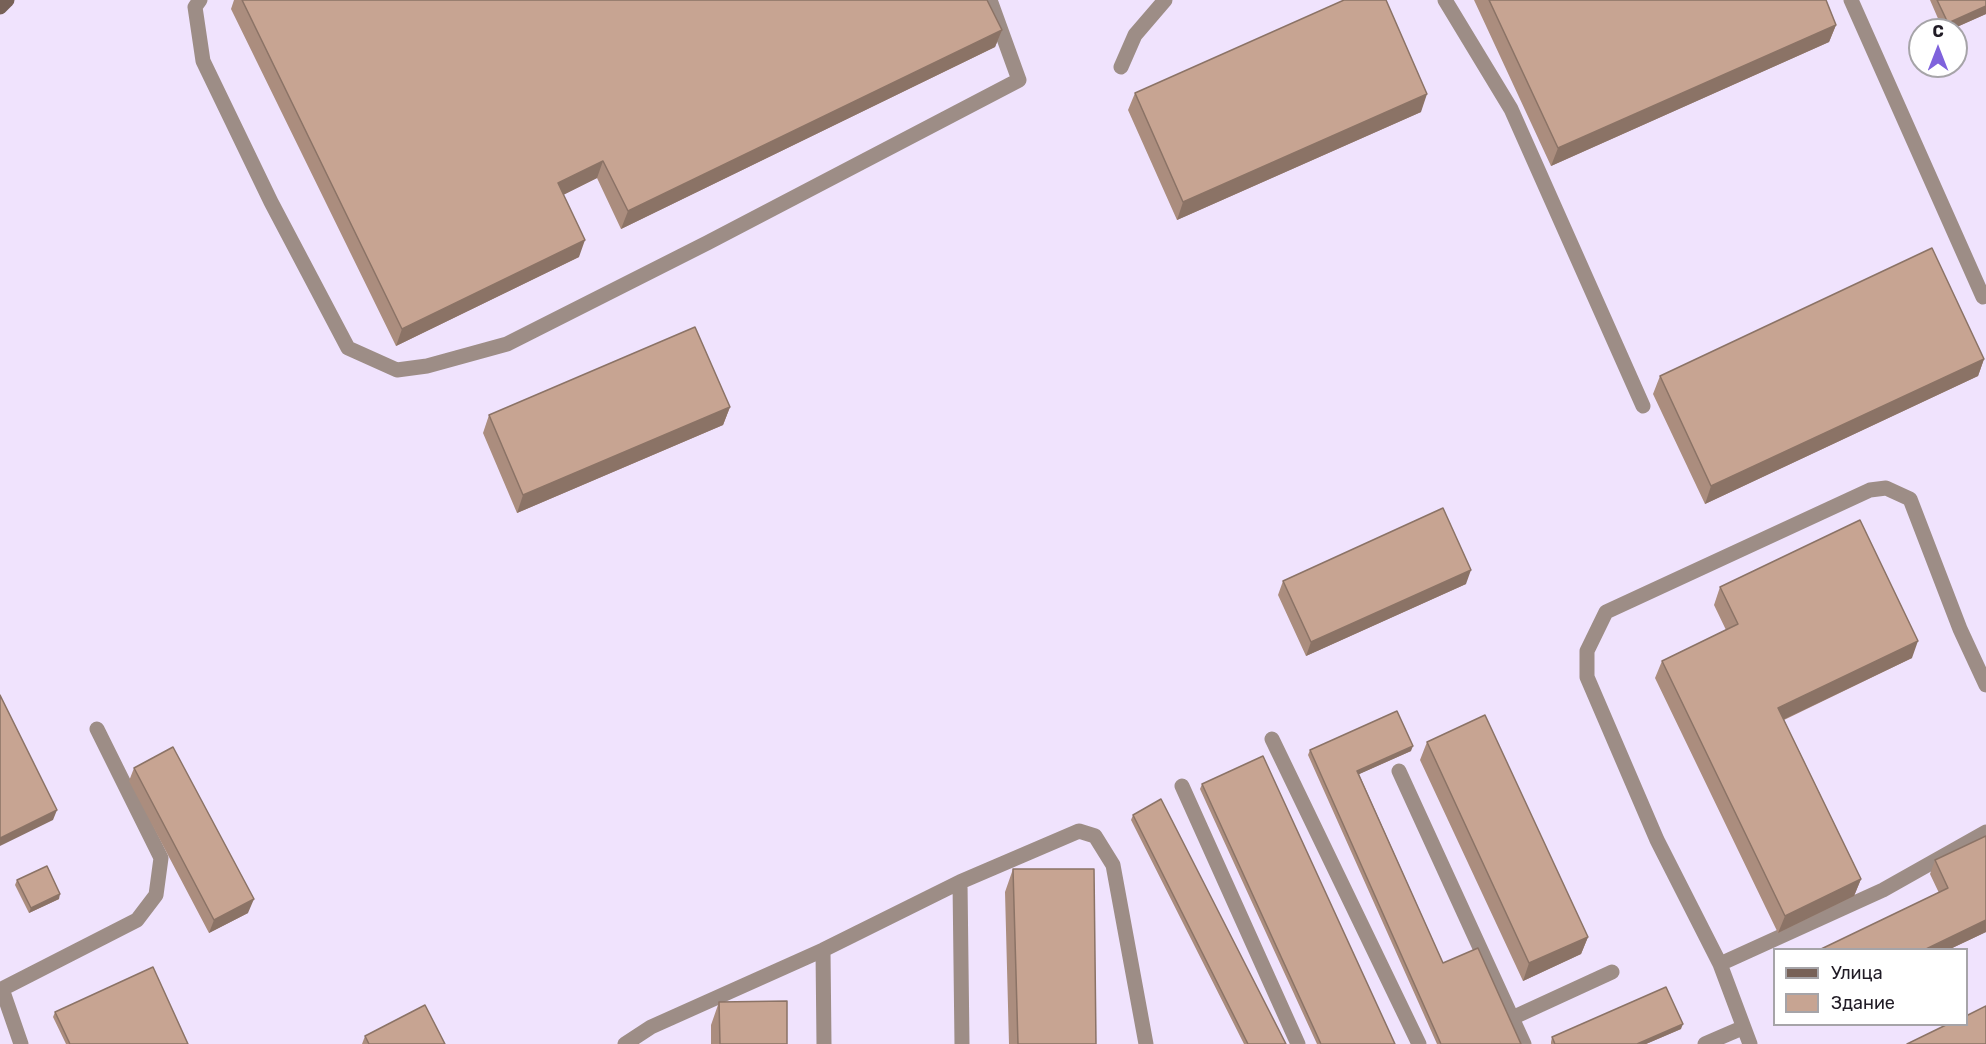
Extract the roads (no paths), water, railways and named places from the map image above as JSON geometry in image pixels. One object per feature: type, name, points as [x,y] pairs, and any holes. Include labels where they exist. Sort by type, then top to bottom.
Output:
[{"type":"street","points":[[0,7],[7,0]]},
{"type":"lane","points":[[200,0],[195,7],[203,61],[271,202],[342,337],[348,348],[397,370],[426,366],[507,344],[707,243],[1019,80],[990,0]]},
{"type":"lane","points":[[1121,67],[1135,35],[1165,0]]},
{"type":"lane","points":[[1445,0],[1511,109],[1642,406]]},
{"type":"lane","points":[[1851,0],[1983,297]]},
{"type":"lane","points":[[1750,1044],[1742,1028],[1720,964],[1657,840],[1587,677],[1587,651],[1606,612],[1870,490],[1886,488],[1910,499],[1960,629],[1986,685]]},
{"type":"lane","points":[[21,1044],[2,989],[137,920],[156,895],[161,858],[97,729]]},
{"type":"lane","points":[[1272,739],[1419,1044]]},
{"type":"lane","points":[[1399,771],[1524,1044]]},
{"type":"lane","points":[[1182,786],[1298,1044]]},
{"type":"lane","points":[[625,1044],[651,1027],[823,950],[960,882],[1079,831],[1095,836],[1109,857],[1118,882],[1146,1044]]},
{"type":"lane","points":[[1720,964],[1883,890],[1986,832]]},
{"type":"lane","points":[[960,882],[962,1044]]},
{"type":"lane","points":[[823,950],[824,1044]]},
{"type":"lane","points":[[1512,1018],[1612,972]]},
{"type":"lane","points":[[651,1027],[651,1044]]},
{"type":"lane","points":[[1706,1044],[1742,1028]]}]
